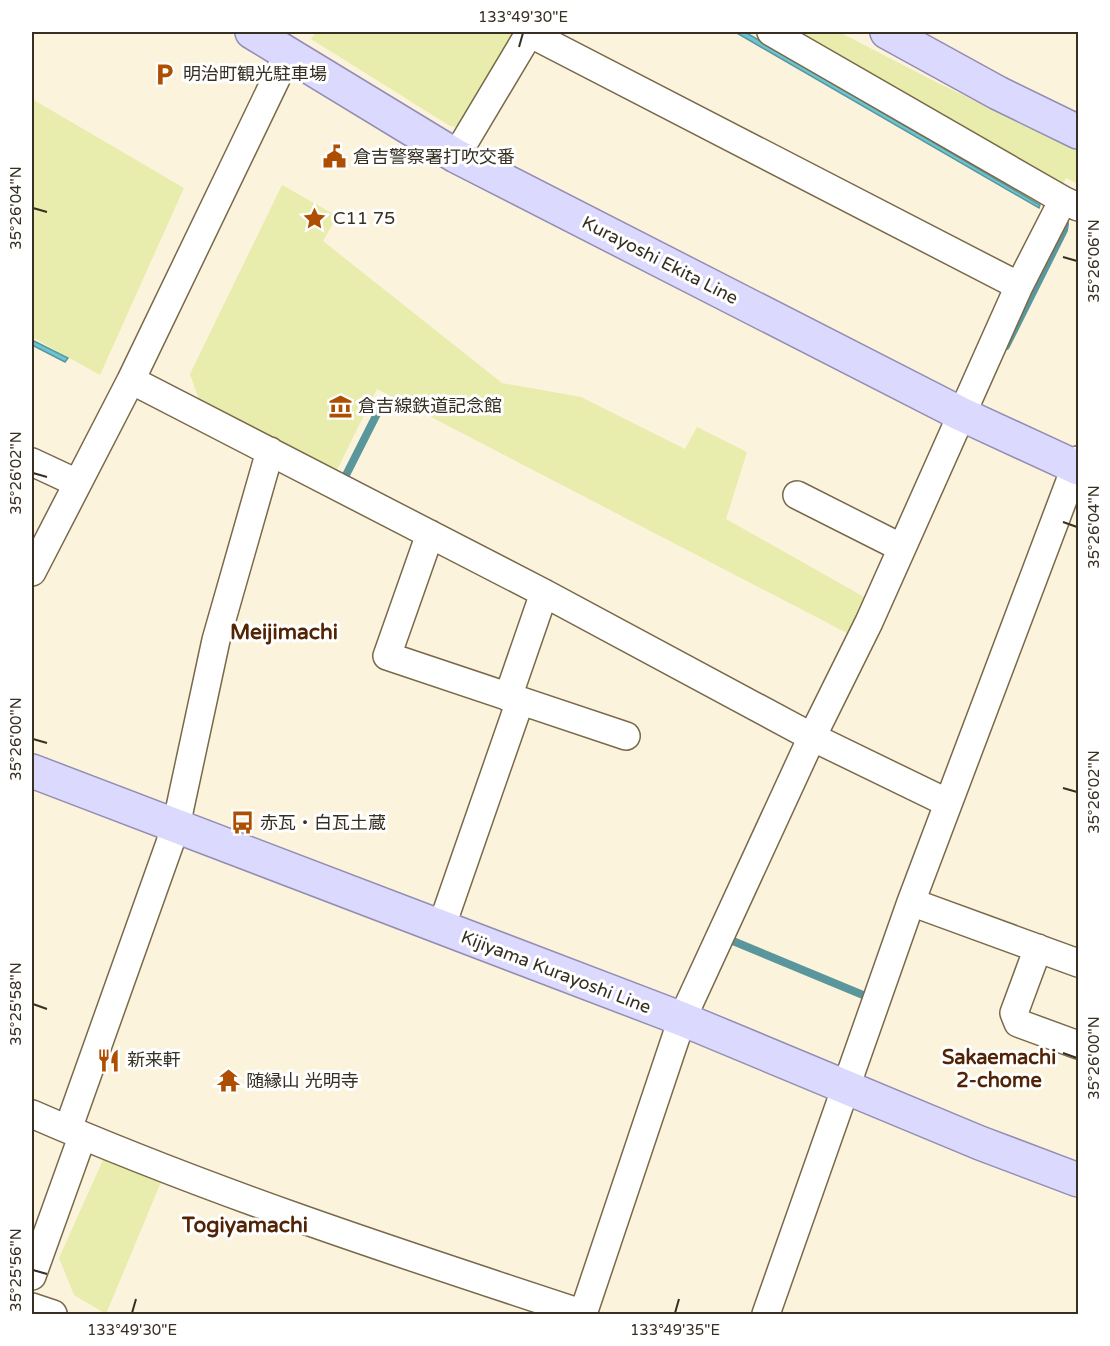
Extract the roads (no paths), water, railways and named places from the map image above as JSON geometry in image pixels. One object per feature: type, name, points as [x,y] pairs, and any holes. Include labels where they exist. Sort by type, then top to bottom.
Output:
[{"type":"main road","name":"Kurayoshi Ekita Line","points":[[254,32],[456,156],[961,414],[1078,465]]},
{"type":"main road","points":[[900,35],[998,93],[1078,132]]},
{"type":"main road","name":"Kijiyama Kurayoshi Line","points":[[32,771],[681,1019],[980,1143],[1078,1180]]},
{"type":"street","points":[[456,156],[530,32],[1019,286]]},
{"type":"street","points":[[32,1114],[75,1133],[351,1236],[584,1314],[681,1019],[812,737],[869,622],[1019,286],[1071,204],[771,32]]},
{"type":"street","points":[[32,572],[131,380],[288,54]]},
{"type":"street","points":[[131,380],[544,593],[812,737],[948,803]]},
{"type":"street","points":[[32,1276],[75,1133],[176,826],[216,639],[270,451]]},
{"type":"street","points":[[32,462],[77,483]]},
{"type":"street","points":[[766,1314],[911,902],[1078,465]]},
{"type":"street","points":[[797,495],[902,548]]},
{"type":"street","points":[[430,534],[387,656],[626,736]]},
{"type":"street","points":[[441,928],[514,699],[544,593]]},
{"type":"street","points":[[911,902],[1078,963]]},
{"type":"street","points":[[1038,948],[1014,1013],[1018,1023],[1078,1045]]},
{"type":"street","points":[[32,1307],[53,1314]]},
{"type":"water","points":[[735,32],[745,32],[1040,205],[1039,208]]},
{"type":"water","points":[[32,340],[68,358],[65,362],[32,345]]},
{"type":"waterway","points":[[1006,346],[1065,224]]},
{"type":"waterway","points":[[344,479],[383,402]]},
{"type":"waterway","points":[[728,939],[863,995]]},
{"type":"place","name":"明治町観光駐車場","points":[[165,74]]},
{"type":"place","name":"倉吉警察署打吹交番","points":[[335,157]]},
{"type":"place","name":"C11 75","points":[[315,218]]},
{"type":"place","name":"倉吉線鉄道記念館","points":[[340,406]]},
{"type":"place","name":"赤瓦・白瓦土蔵","points":[[242,823]]},
{"type":"place","name":"新来軒","points":[[109,1060]]},
{"type":"place","name":"随縁山 光明寺","points":[[228,1081]]},
{"type":"district","name":"Meijimachi","points":[[284,632]]},
{"type":"district","name":"Sakaemachi 2-chome","points":[[999,1068]]},
{"type":"district","name":"Togiyamachi","points":[[245,1225]]}]
